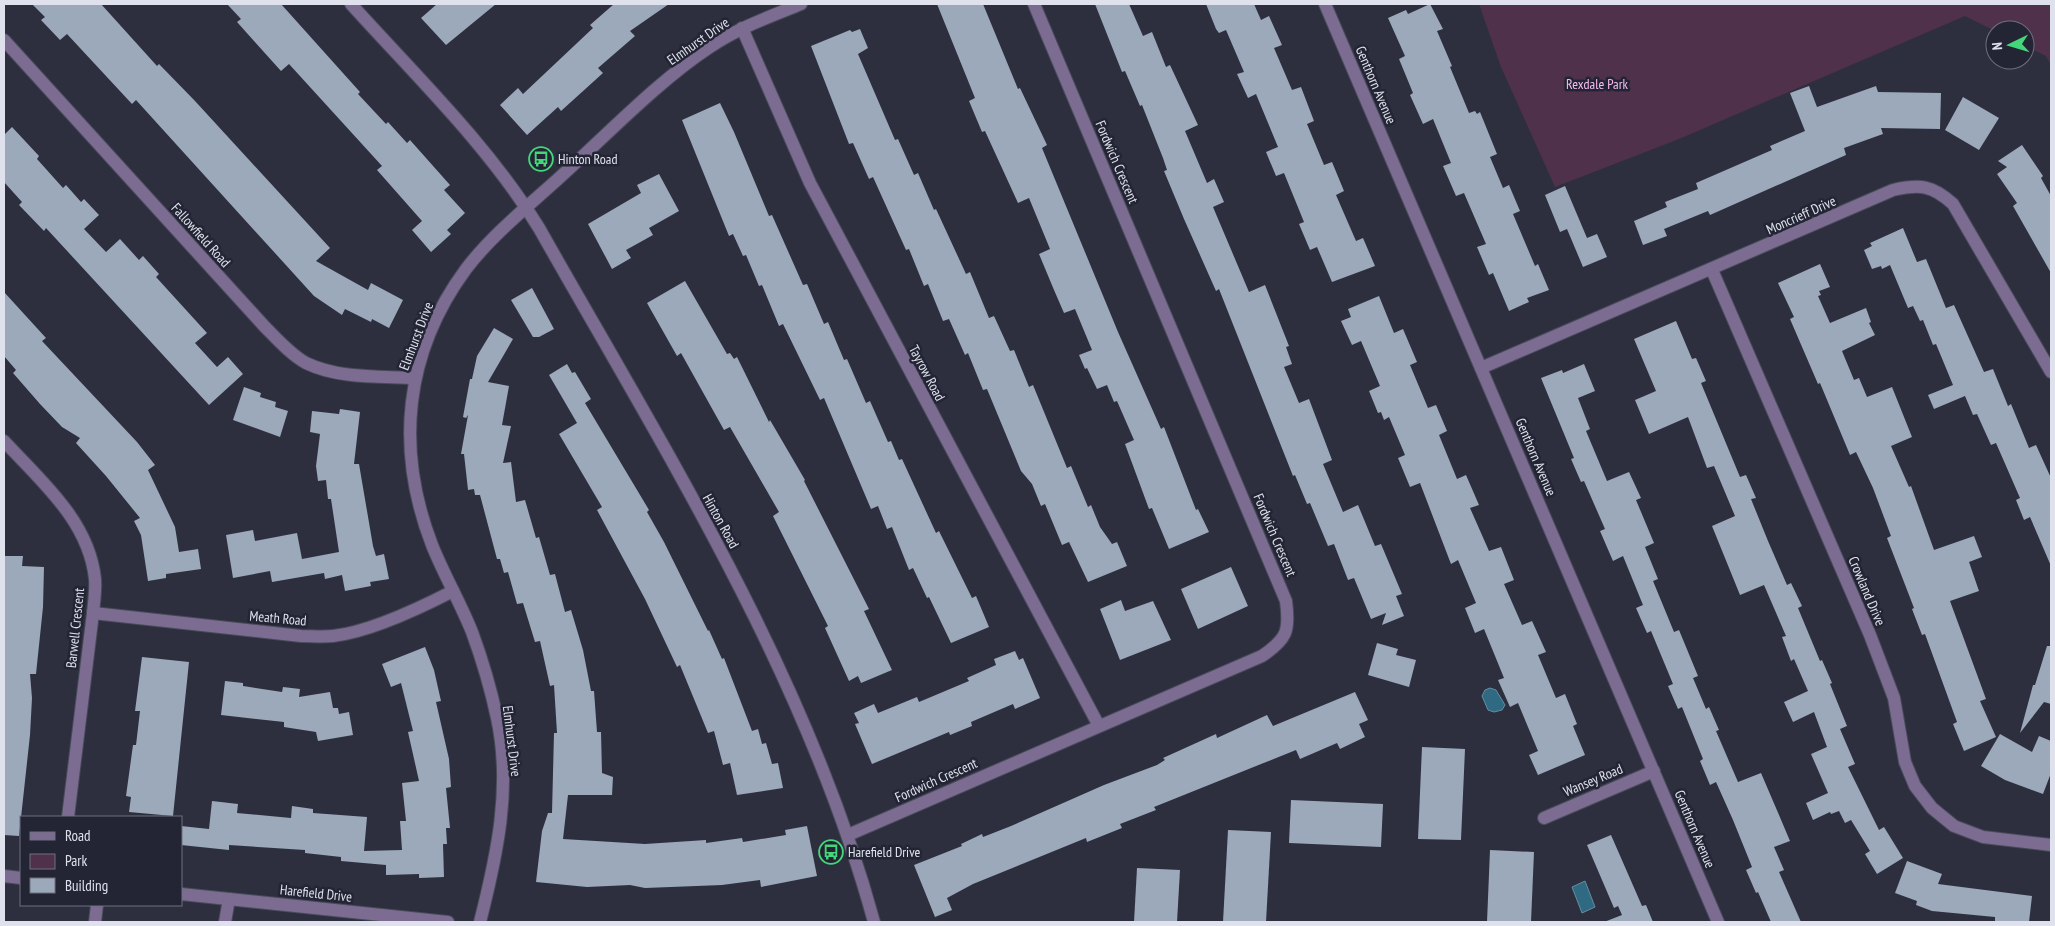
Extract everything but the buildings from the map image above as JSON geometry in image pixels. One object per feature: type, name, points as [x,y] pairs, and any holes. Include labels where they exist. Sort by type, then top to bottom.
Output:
[{"type":"street","name":"Hinton Road","points":[[351,4],[478,144],[526,207],[730,567],[797,710],[848,835],[871,922]]},
{"type":"street","name":"Elmhurst Drive","points":[[480,922],[498,855],[503,803],[502,760],[497,720],[472,634],[432,545],[418,505],[408,431],[414,378],[430,333],[457,283],[467,268],[526,207],[659,88],[708,48],[742,28],[801,4]]},
{"type":"street","name":"Fordwich Crescent","points":[[848,835],[1262,656],[1278,646],[1286,634],[1288,617],[1286,601],[1034,4]]},
{"type":"street","name":"Genthorn Avenue","points":[[1325,4],[1718,922]]},
{"type":"street","name":"Tayrow Road","points":[[742,28],[814,191],[1099,726]]},
{"type":"street","name":"Fallowfield Road","points":[[4,40],[288,350],[305,362],[327,371],[414,378]]},
{"type":"street","name":"Moncrieff Drive","points":[[1481,368],[1712,270],[1893,190],[1925,187],[1939,192],[1953,204],[2051,372]]},
{"type":"street","name":"Crowland Drive","points":[[1712,270],[1870,636],[1894,698],[1905,762],[1915,786],[1932,808],[1954,826],[1983,837],[2051,845]]},
{"type":"street","name":"Barwell Crescent","points":[[4,441],[78,525],[89,549],[95,579],[93,613],[68,816]]},
{"type":"street","name":"Meath Road","points":[[93,613],[302,636],[333,636],[364,628],[425,605],[453,591]]},
{"type":"street","name":"Wansey Road","points":[[1544,818],[1654,771]]},
{"type":"street","points":[[4,876],[20,878]]},
{"type":"street","name":"Harefield Drive","points":[[182,894],[448,922]]},
{"type":"street","points":[[225,922],[229,899]]},
{"type":"street","points":[[95,922],[97,906]]},
{"type":"green space","name":"Rexdale Park","points":[[1479,4],[2051,4],[2051,65],[2046,56],[2035,51],[2035,20],[1985,20],[1985,26],[1965,16],[1679,139],[1555,187],[1501,67]]},
{"type":"water","points":[[1490,688],[1496,690],[1505,705],[1502,710],[1494,712],[1488,710],[1482,696],[1485,690]]},
{"type":"water","points":[[1585,881],[1595,907],[1582,913],[1572,887]]},
{"type":"place","name":"Hinton Road","points":[[541,159]]},
{"type":"place","name":"Harefield Drive","points":[[831,852]]}]
